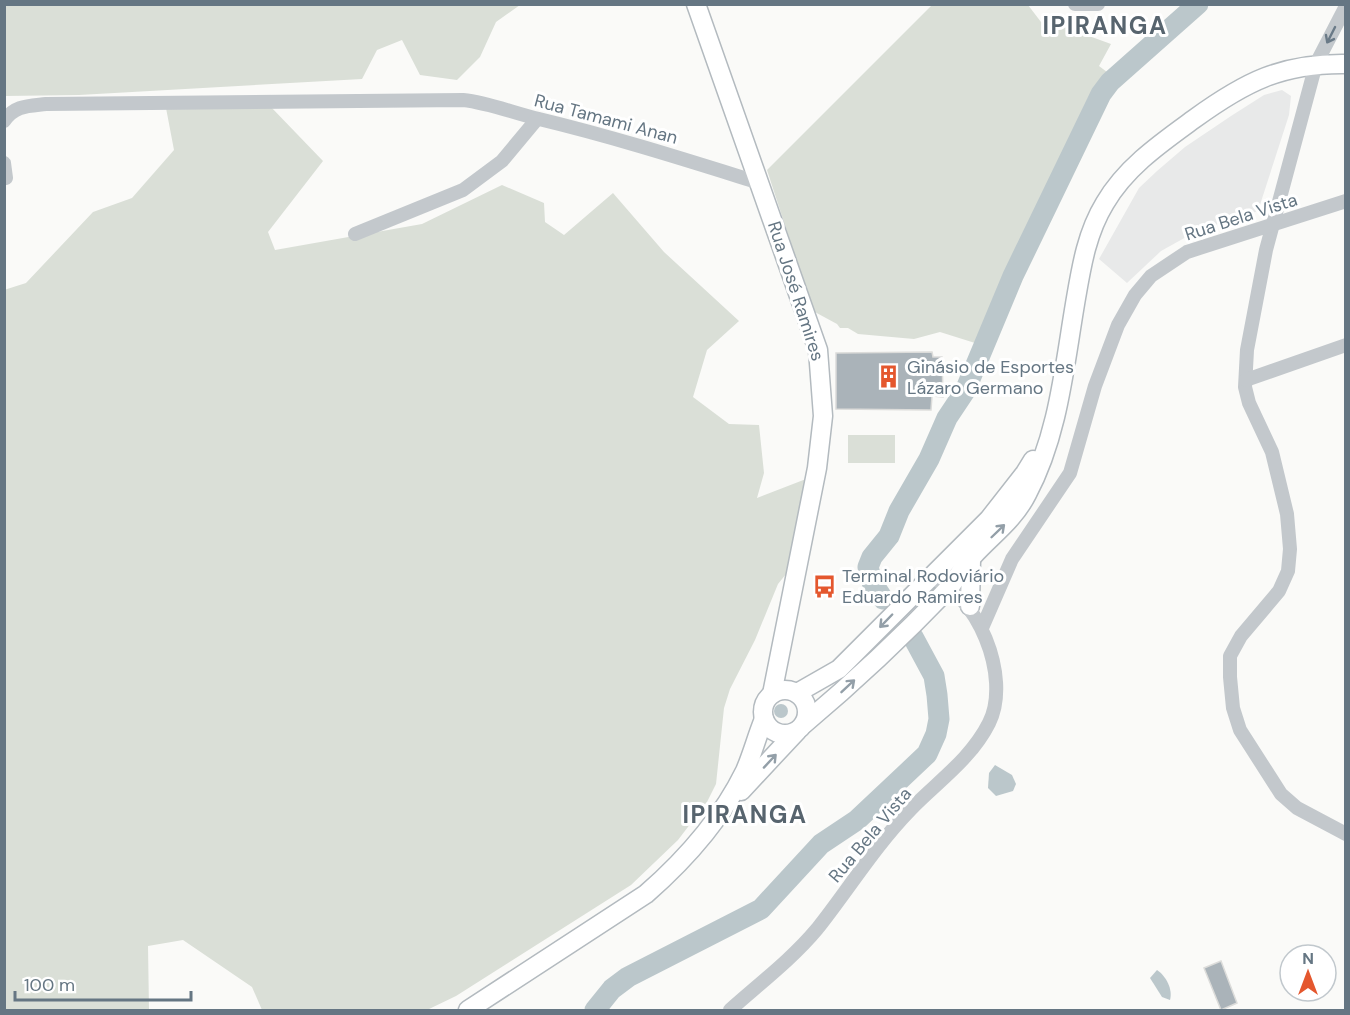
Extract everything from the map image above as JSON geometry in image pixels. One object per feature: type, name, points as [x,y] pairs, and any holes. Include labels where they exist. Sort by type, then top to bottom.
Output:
[{"type":"main road","name":"Rua José Ramires","points":[[696,4],[818,350],[822,416],[817,468],[772,694]]},
{"type":"main road","points":[[468,1011],[646,894],[680,861],[715,819],[801,728],[848,687],[931,606],[950,587],[972,557],[1013,517],[1026,497],[1052,437],[1054,415],[1087,242],[1105,203],[1120,182],[1156,147],[1259,77],[1290,68],[1316,64],[1346,64]]},
{"type":"main road","points":[[715,819],[744,772],[764,719],[765,704],[772,694],[783,690],[797,693],[839,669],[1002,504],[1025,473],[1054,415]]},
{"type":"main road","points":[[972,557],[968,583],[975,615]]},
{"type":"main road","points":[[931,606],[950,605],[975,615]]},
{"type":"main road","points":[[764,719],[774,732],[789,734],[801,728],[807,707],[797,693]]},
{"type":"street","points":[[1076,4],[1098,4]]},
{"type":"street","points":[[1346,6],[1316,64],[1273,223],[1247,350],[1245,384],[1249,403],[1272,452],[1287,514],[1290,549],[1288,571],[1279,591],[1241,636],[1230,656],[1233,708],[1240,730],[1281,794],[1297,808],[1346,834]]},
{"type":"street","name":"Rua Tamami Anan","points":[[4,121],[10,113],[21,106],[46,104],[441,99],[484,103],[537,119],[597,132],[760,183]]},
{"type":"street","points":[[354,234],[462,190],[502,161],[537,119]]},
{"type":"street","points":[[4,163],[6,178]]},
{"type":"street","name":"Rua Bela Vista","points":[[730,1011],[816,930],[909,811],[957,766],[979,740],[995,706],[996,686],[975,615],[1070,473],[1095,386],[1118,325],[1135,295],[1151,276],[1187,252],[1346,201]]},
{"type":"street","points":[[1245,384],[1346,345]]},
{"type":"street","points":[[929,577],[950,587],[975,615]]},
{"type":"shaded area","points":[[4,5],[520,5],[496,22],[480,57],[457,80],[420,75],[402,40],[377,50],[362,79],[79,95],[5,96]]},
{"type":"shaded area","points":[[932,5],[1028,5],[1041,22],[1056,24],[1111,44],[1099,66],[1107,72],[1088,98],[975,343],[940,332],[914,339],[858,334],[848,328],[840,328],[813,311],[767,170]]},
{"type":"shaded area","points":[[1282,90],[1291,96],[1289,115],[1258,211],[1197,231],[1161,251],[1127,283],[1099,259],[1139,188],[1157,171],[1185,147],[1231,116],[1264,95]]},
{"type":"shaded area","points":[[270,106],[323,161],[268,232],[275,250],[422,224],[502,185],[544,203],[545,222],[564,235],[613,193],[664,252],[739,321],[707,350],[693,397],[729,424],[759,425],[764,473],[757,498],[806,479],[790,569],[778,584],[755,640],[730,689],[724,708],[716,784],[707,802],[678,840],[631,885],[456,996],[427,1010],[262,1010],[252,987],[183,940],[148,946],[149,1010],[5,1010],[4,290],[26,283],[93,212],[132,198],[174,150],[166,108]]},
{"type":"shaded area","points":[[848,435],[895,435],[895,463],[848,463]]},
{"type":"shaded area","points":[[778,704],[784,704],[788,711],[784,718],[778,718],[774,714],[774,708]]},
{"type":"shaded area","points":[[995,765],[1012,775],[1016,784],[1013,791],[996,796],[988,788],[989,773]]},
{"type":"shaded area","points":[[1157,970],[1168,983],[1170,1000],[1162,997],[1150,978]]},
{"type":"building","name":"Ginásio de Esportes Lázaro Germano","points":[[932,352],[933,357],[942,357],[943,397],[932,396],[931,410],[836,409],[836,353]]},
{"type":"building","points":[[1221,961],[1237,1003],[1221,1010],[1204,968]]},
{"type":"waterway","points":[[883,599],[872,582],[868,567],[872,557],[889,536],[899,511],[929,459],[947,418],[965,391],[1013,276],[1101,94],[1110,82],[1198,4]]},
{"type":"waterway","points":[[595,1010],[612,989],[628,977],[761,909],[821,844],[857,820],[927,754],[936,734],[939,719],[937,695],[934,676],[913,637]]},
{"type":"place","name":"Ginásio de Esportes Lázaro Germano","points":[[889,377]]},
{"type":"place","name":"Terminal Rodoviário Eduardo Ramires","points":[[824,586]]},
{"type":"district","name":"IPIRANGA","points":[[1105,26]]},
{"type":"district","name":"IPIRANGA","points":[[745,815]]}]
